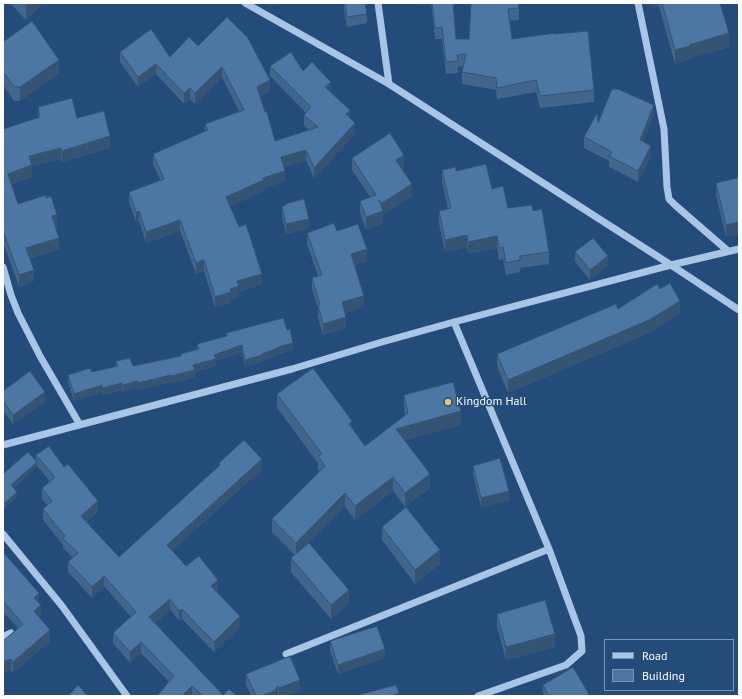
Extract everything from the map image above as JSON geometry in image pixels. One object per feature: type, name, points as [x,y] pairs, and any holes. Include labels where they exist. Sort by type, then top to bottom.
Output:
[{"type":"street","points":[[245,3],[389,84],[739,310]]},
{"type":"street","points":[[378,3],[389,84]]},
{"type":"street","points":[[638,3],[664,129],[667,187],[670,199],[728,251]]},
{"type":"street","points":[[3,445],[298,368],[454,322],[671,265],[739,249]]},
{"type":"street","points":[[3,267],[18,313],[40,356],[80,424]]},
{"type":"street","points":[[454,322],[549,549],[580,636],[582,651],[566,665],[478,696]]},
{"type":"street","points":[[3,534],[62,606],[127,696]]},
{"type":"street","points":[[286,654],[549,549]]},
{"type":"street","points":[[3,637],[11,633]]},
{"type":"building","points":[[345,3],[365,3],[367,14],[347,17]]},
{"type":"building","points":[[432,3],[453,3],[456,39],[469,39],[471,3],[518,3],[519,8],[508,9],[512,39],[555,33],[588,31],[594,90],[540,96],[536,80],[497,88],[496,78],[462,72],[466,54],[457,55],[458,61],[446,62],[442,27],[435,28]]},
{"type":"building","points":[[662,3],[720,3],[729,33],[675,50]]},
{"type":"building","points":[[227,17],[248,38],[270,80],[257,87],[265,112],[267,112],[275,141],[318,127],[304,115],[311,107],[270,66],[291,52],[303,71],[312,62],[331,82],[325,87],[350,110],[346,114],[355,123],[314,168],[306,150],[281,157],[285,171],[263,178],[264,180],[226,197],[239,227],[246,224],[262,274],[237,281],[239,286],[230,289],[231,292],[215,297],[204,260],[196,263],[180,220],[146,232],[139,211],[136,212],[129,192],[164,179],[153,154],[208,130],[205,124],[244,110],[222,67],[195,93],[190,88],[184,93],[156,64],[138,77],[120,52],[151,29],[170,57],[189,37],[198,46]]},
{"type":"building","points":[[32,21],[59,60],[20,87],[14,87],[3,73],[3,42]]},
{"type":"building","points":[[612,89],[618,89],[654,105],[640,140],[651,146],[638,171],[609,156],[612,152],[584,137],[597,113],[598,123]]},
{"type":"building","points":[[72,98],[77,118],[104,111],[110,136],[62,151],[61,148],[29,156],[32,165],[8,174],[18,204],[46,195],[46,198],[51,196],[57,215],[52,216],[59,238],[26,248],[34,270],[19,275],[3,231],[3,129],[40,117],[38,107]]},
{"type":"building","points":[[390,133],[404,155],[396,160],[412,184],[382,203],[379,200],[383,211],[366,217],[360,201],[376,195],[352,158]]},
{"type":"building","points":[[486,164],[492,189],[503,186],[508,208],[532,205],[533,211],[542,209],[549,252],[520,256],[520,260],[506,263],[503,247],[499,248],[497,236],[468,242],[467,235],[445,240],[439,211],[451,208],[442,170],[456,167],[456,171]]},
{"type":"building","points":[[739,176],[739,222],[726,225],[716,183],[737,178]]},
{"type":"building","points":[[304,199],[309,219],[286,224],[282,207],[288,203]]},
{"type":"building","points":[[334,223],[337,231],[358,224],[367,249],[351,254],[364,296],[342,302],[346,317],[323,324],[318,305],[320,305],[312,278],[322,275],[307,233]]},
{"type":"building","points":[[593,238],[608,256],[590,270],[575,252]]},
{"type":"building","points":[[670,283],[680,301],[649,320],[508,380],[497,354],[616,304],[618,309],[657,284],[660,289]]},
{"type":"building","points":[[283,318],[287,330],[290,329],[293,343],[245,360],[242,345],[214,355],[216,359],[193,365],[195,370],[138,383],[138,381],[123,385],[122,383],[102,388],[102,385],[74,394],[68,375],[90,368],[92,372],[118,366],[116,361],[130,358],[133,366],[181,356],[181,354],[199,349],[197,344],[227,336],[226,333]]},
{"type":"building","points":[[313,368],[352,421],[349,424],[365,446],[408,413],[404,395],[453,382],[461,411],[396,429],[430,474],[405,493],[393,477],[355,506],[345,493],[296,543],[272,519],[325,466],[318,456],[322,454],[277,394]]},
{"type":"building","points":[[30,371],[45,392],[13,415],[3,401],[3,391]]},
{"type":"building","points":[[244,440],[262,459],[167,545],[186,566],[199,556],[218,580],[211,586],[240,616],[214,642],[182,609],[179,611],[170,599],[149,617],[223,695],[229,689],[237,696],[203,696],[192,686],[182,696],[157,696],[174,676],[141,642],[130,652],[113,633],[136,612],[104,576],[92,587],[68,562],[78,553],[63,538],[65,536],[43,509],[52,501],[42,488],[55,477],[36,455],[49,446],[64,467],[68,464],[98,501],[81,516],[119,557],[220,465],[219,463]]},
{"type":"building","points":[[28,452],[37,462],[11,485],[17,492],[5,503],[3,501],[3,474]]},
{"type":"building","points":[[500,458],[509,491],[481,498],[473,466]]},
{"type":"building","points":[[406,507],[440,550],[415,570],[382,527]]},
{"type":"building","points":[[309,543],[349,590],[331,605],[291,558]]},
{"type":"building","points":[[3,552],[39,593],[34,598],[41,605],[34,611],[50,630],[13,662],[11,659],[3,662],[3,641],[23,624],[3,601]]},
{"type":"building","points":[[545,600],[555,634],[506,647],[497,614]]},
{"type":"building","points":[[377,626],[385,649],[338,665],[330,641]]},
{"type":"building","points":[[290,656],[300,680],[279,688],[278,686],[274,691],[261,696],[256,696],[246,674]]},
{"type":"building","points":[[573,667],[589,694],[586,696],[549,696],[543,685]]},
{"type":"building","points":[[78,685],[87,696],[68,696]]},
{"type":"building","points":[[396,685],[399,693],[391,696],[354,696]]},
{"type":"place","name":"Kingdom Hall","points":[[448,402]]}]
